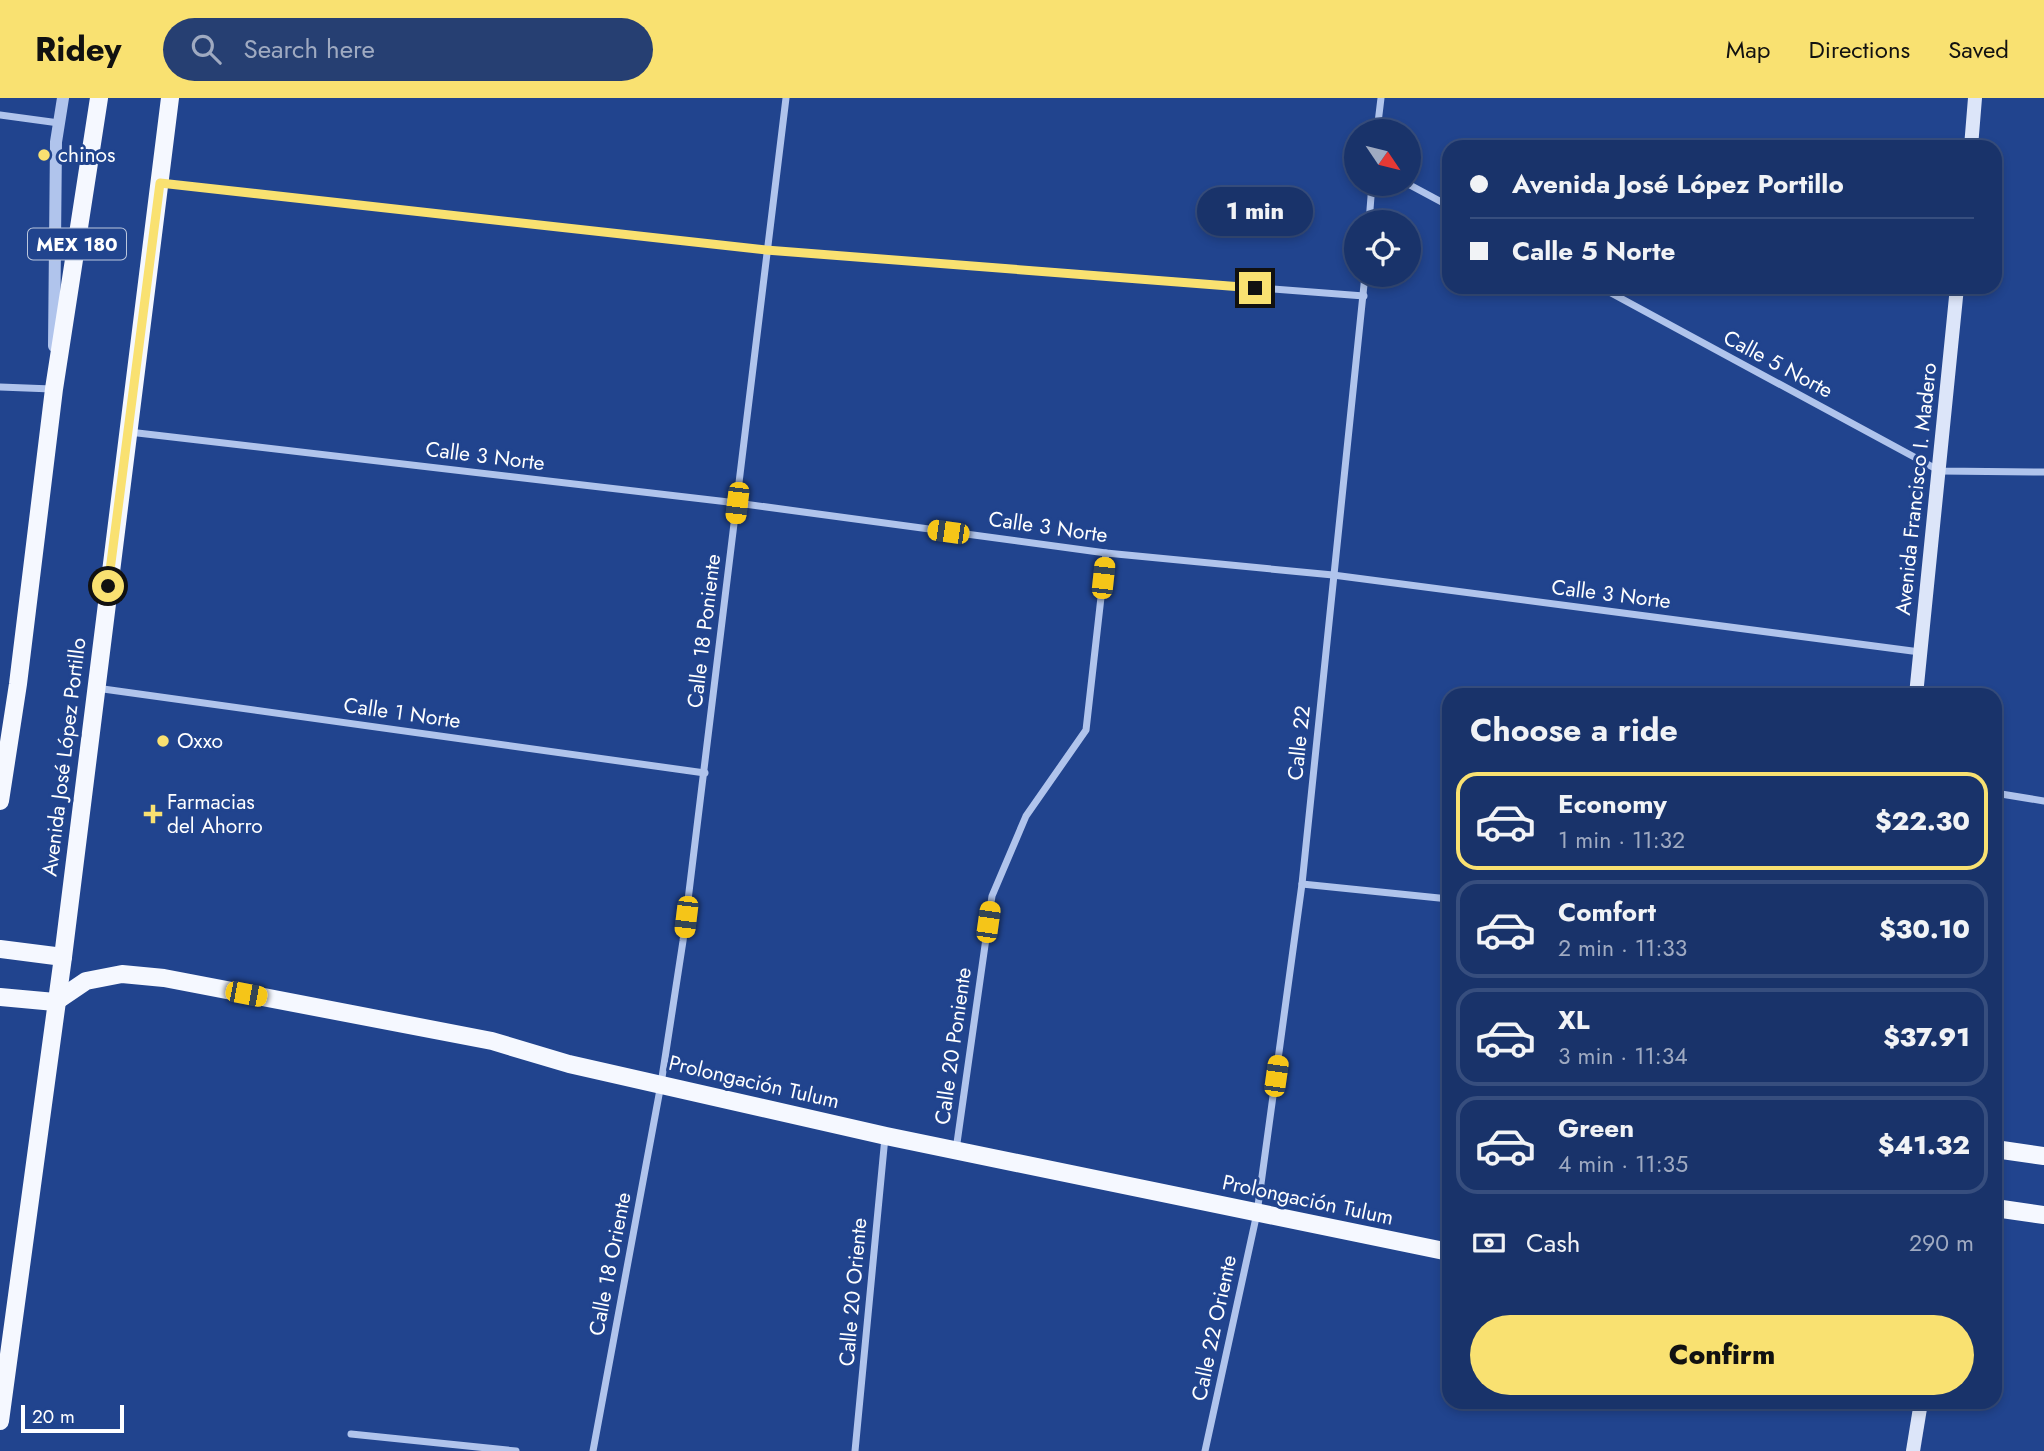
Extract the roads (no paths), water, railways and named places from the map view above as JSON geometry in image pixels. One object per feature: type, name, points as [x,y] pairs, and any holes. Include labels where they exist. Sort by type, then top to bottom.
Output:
[{"type":"main road","name":"MEX 180","points":[[0,801],[18,684],[54,389],[99,98]]},
{"type":"main road","name":"Avenida José López Portillo","points":[[0,1421],[63,957],[170,98]]},
{"type":"main road","points":[[1972,140],[1975,98]]},
{"type":"main road","name":"Avenida Francisco I. Madero","points":[[1917,688],[1956,294]]},
{"type":"main road","points":[[0,726],[18,684]]},
{"type":"main road","points":[[0,949],[63,957]]},
{"type":"main road","name":"Prolongación Tulum","points":[[55,1002],[86,981],[122,974],[164,978],[492,1041],[569,1064],[886,1136],[1442,1251]]},
{"type":"main road","points":[[0,997],[55,1002]]},
{"type":"main road","points":[[2002,1150],[2044,1156]]},
{"type":"main road","points":[[2002,1209],[2044,1215]]},
{"type":"main road","points":[[1913,1451],[1920,1409]]},
{"type":"street","points":[[0,387],[54,389],[56,142],[63,98]]},
{"type":"street","name":"Calle 18 Poniente","points":[[661,1084],[705,773],[786,98]]},
{"type":"street","points":[[1378,119],[1381,98]]},
{"type":"street","points":[[0,116],[59,123]]},
{"type":"street","points":[[160,183],[766,250],[1364,296]]},
{"type":"street","points":[[1421,191],[1442,202]]},
{"type":"street","name":"Calle 22","points":[[1257,1213],[1302,884],[1364,287]]},
{"type":"street","name":"Calle 5 Norte","points":[[1613,294],[1940,471]]},
{"type":"street","name":"Calle 3 Norte","points":[[128,432],[737,503],[1106,553],[1333,575],[1921,652]]},
{"type":"street","points":[[1940,471],[2044,472]]},
{"type":"street","name":"Calle 20 Poniente","points":[[956,1151],[992,896],[1026,816],[1086,730],[1106,553]]},
{"type":"street","name":"Calle 1 Norte","points":[[95,688],[705,773]]},
{"type":"street","points":[[2002,794],[2044,801]]},
{"type":"street","points":[[1302,884],[1442,898]]},
{"type":"street","name":"Calle 18 Oriente","points":[[593,1451],[661,1084]]},
{"type":"street","name":"Calle 20 Oriente","points":[[856,1451],[886,1136]]},
{"type":"street","name":"Calle 22 Oriente","points":[[1205,1451],[1257,1213]]},
{"type":"street","points":[[351,1434],[516,1451]]},
{"type":"place","name":"chinos","points":[[44,155]]},
{"type":"place","name":"Oxxo","points":[[163,741]]},
{"type":"place","name":"Farmacias del Ahorro","points":[[153,814]]}]
